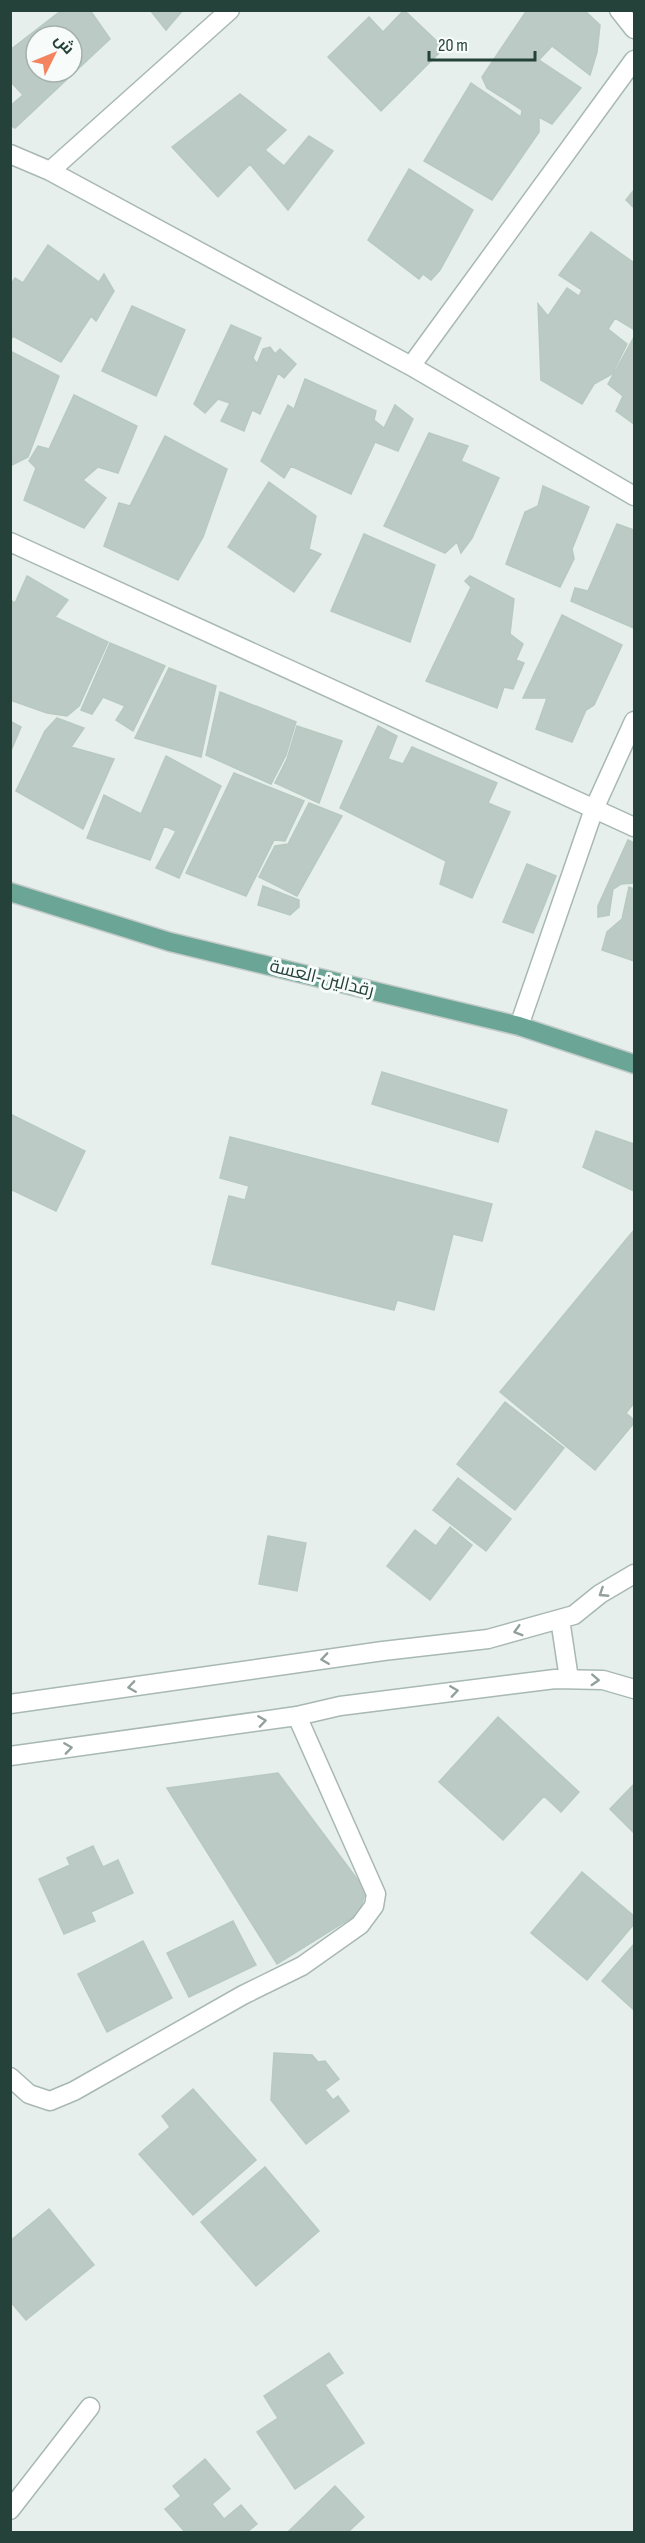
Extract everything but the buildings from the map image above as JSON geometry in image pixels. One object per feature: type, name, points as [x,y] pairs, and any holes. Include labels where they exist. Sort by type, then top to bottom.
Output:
[{"type":"main road","name":"رقدالين-العسة","points":[[10,892],[170,942],[519,1026],[634,1064]]},
{"type":"street","points":[[50,171],[230,10]]},
{"type":"street","points":[[619,10],[634,29]]},
{"type":"street","points":[[411,366],[634,60]]},
{"type":"street","points":[[10,154],[50,171],[411,366],[634,496]]},
{"type":"street","points":[[10,542],[634,827]]},
{"type":"street","points":[[519,1026],[594,809],[634,721]]},
{"type":"street","points":[[10,1704],[383,1651],[488,1639],[574,1615],[600,1594],[634,1574]]},
{"type":"street","points":[[560,1619],[569,1679]]},
{"type":"street","points":[[10,1756],[297,1716],[352,1705],[503,1684],[569,1679],[603,1680],[634,1689]]},
{"type":"street","points":[[10,2077],[29,2094],[50,2101],[75,2091],[243,1995],[302,1966],[360,1925],[374,1906],[376,1894],[297,1716]]},
{"type":"street","points":[[10,2510],[90,2407]]}]
